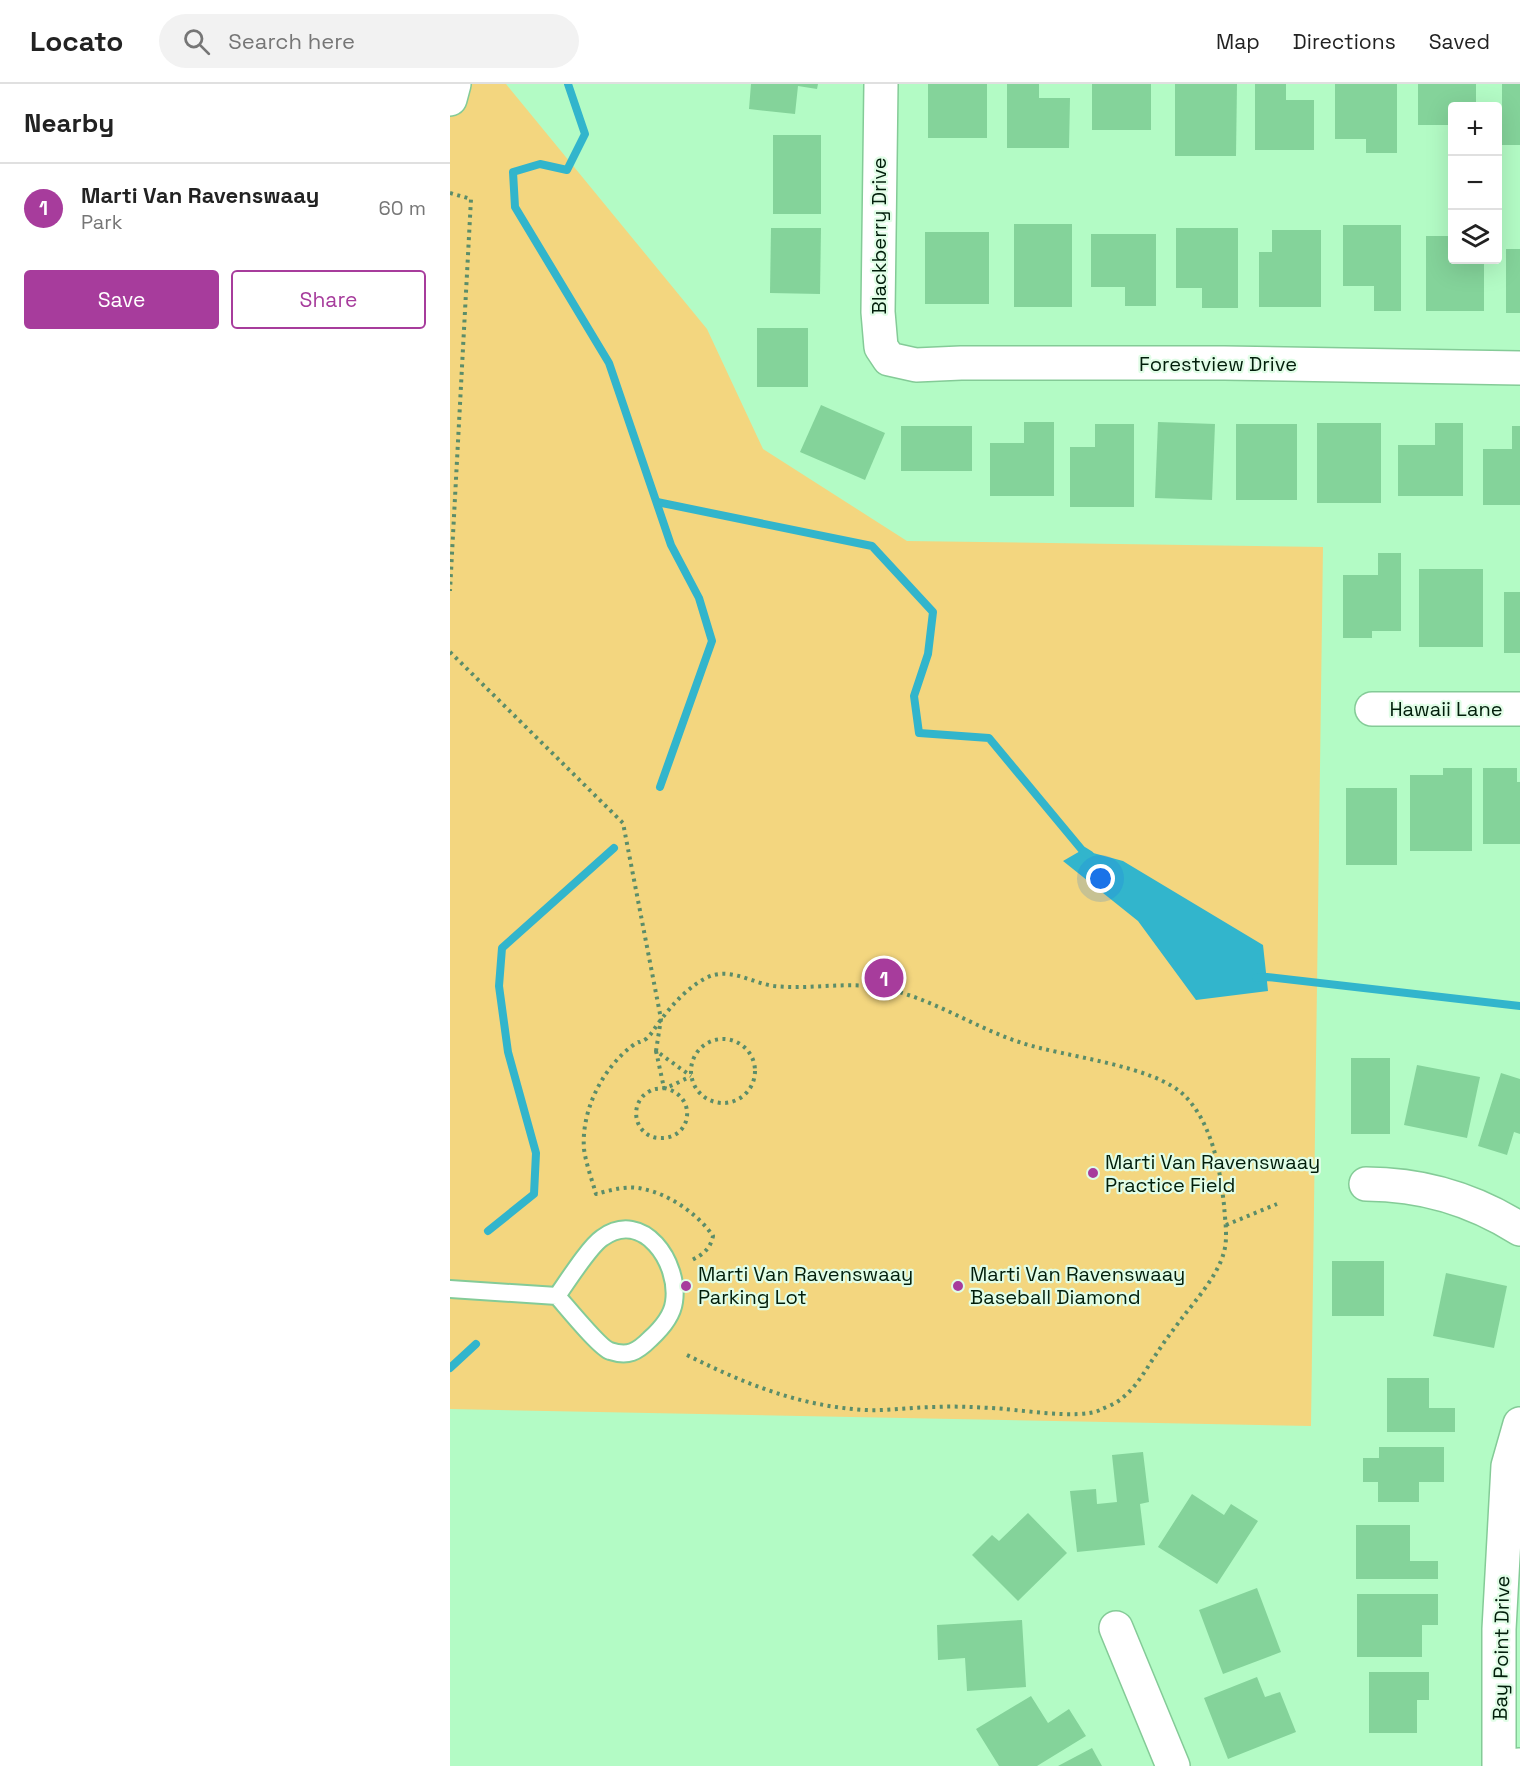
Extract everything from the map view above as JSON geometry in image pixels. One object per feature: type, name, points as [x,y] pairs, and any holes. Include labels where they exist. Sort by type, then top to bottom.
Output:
[{"type":"street","points":[[450,99],[454,84]]},
{"type":"street","name":"Blackberry Drive","points":[[881,84],[878,312],[881,347],[889,359],[916,365]]},
{"type":"street","name":"Forestview Drive","points":[[916,365],[1224,363],[1520,368]]},
{"type":"street","name":"Hawaii Lane","points":[[1372,710],[1520,709]]},
{"type":"street","points":[[1366,1184],[1444,1194],[1495,1213],[1520,1228]]},
{"type":"street","name":"Bay Point Drive","points":[[1499,1766],[1499,1629],[1508,1466],[1520,1424]]},
{"type":"street","points":[[1116,1628],[1173,1766]]},
{"type":"street","points":[[1509,1766],[1520,1765]]},
{"type":"lane","points":[[450,1289],[557,1296],[607,1351],[626,1355],[638,1351],[664,1326],[674,1303],[674,1279],[663,1252],[646,1235],[627,1229],[612,1232],[599,1240],[557,1296]]},
{"type":"path","points":[[450,193],[471,199],[450,591]]},
{"type":"path","points":[[450,652],[623,823],[661,1019],[656,1050],[664,1088]]},
{"type":"path","points":[[670,1271],[705,1253],[713,1236],[707,1227],[680,1205],[642,1188],[618,1189],[596,1194],[584,1151],[584,1125],[591,1102],[601,1082],[618,1060],[634,1044],[649,1037],[661,1019],[694,986],[718,973],[736,974],[763,985],[785,987],[851,984],[886,988],[1022,1043],[1121,1067],[1163,1080],[1185,1096],[1198,1116],[1212,1144],[1221,1180],[1226,1225],[1224,1253],[1208,1285],[1159,1350],[1142,1378],[1120,1400],[1094,1413],[936,1407],[868,1410],[824,1406],[735,1379],[687,1355]]},
{"type":"path","points":[[656,1050],[691,1076],[701,1095],[710,1101],[732,1102],[742,1098],[754,1081],[756,1070],[754,1060],[740,1043],[730,1039],[720,1039],[710,1041],[701,1047],[691,1065],[691,1076]]},
{"type":"path","points":[[664,1088],[672,1090],[684,1100],[687,1113],[685,1125],[675,1135],[654,1138],[639,1125],[636,1113],[639,1102],[645,1093],[664,1088],[691,1076]]},
{"type":"path","points":[[1226,1225],[1276,1204]]},
{"type":"shaded area","points":[[450,84],[506,84],[707,329],[763,449],[907,541],[1323,547],[1311,1426],[450,1409]]},
{"type":"water","points":[[1082,850],[1123,861],[1263,945],[1268,991],[1196,1000],[1138,921],[1063,861]]},
{"type":"building","points":[[751,84],[818,84],[817,89],[798,86],[795,114],[749,109]]},
{"type":"building","points":[[928,84],[987,84],[987,138],[928,138]]},
{"type":"building","points":[[1007,84],[1039,84],[1039,98],[1070,98],[1069,148],[1007,148]]},
{"type":"building","points":[[1092,84],[1151,84],[1151,130],[1092,130]]},
{"type":"building","points":[[1175,84],[1237,84],[1236,156],[1175,156]]},
{"type":"building","points":[[1255,84],[1286,84],[1286,100],[1314,100],[1314,150],[1255,150]]},
{"type":"building","points":[[1335,84],[1397,84],[1397,153],[1366,153],[1366,139],[1335,139]]},
{"type":"building","points":[[1418,84],[1476,84],[1476,102],[1448,102],[1448,125],[1418,125]]},
{"type":"building","points":[[1502,84],[1520,84],[1520,145],[1502,145]]},
{"type":"building","points":[[773,135],[821,135],[821,214],[773,214]]},
{"type":"building","points":[[1014,224],[1072,224],[1072,307],[1014,307]]},
{"type":"building","points":[[1343,225],[1401,225],[1401,311],[1374,311],[1374,286],[1343,286]]},
{"type":"building","points":[[771,228],[821,228],[820,294],[770,293]]},
{"type":"building","points":[[1176,228],[1238,228],[1238,308],[1202,308],[1202,288],[1176,288]]},
{"type":"building","points":[[1272,230],[1321,230],[1321,307],[1259,307],[1259,252],[1272,252]]},
{"type":"building","points":[[925,232],[989,232],[989,304],[925,304]]},
{"type":"building","points":[[1091,234],[1156,234],[1156,306],[1125,306],[1125,287],[1091,287]]},
{"type":"building","points":[[1426,236],[1448,236],[1448,264],[1484,264],[1484,311],[1426,311]]},
{"type":"building","points":[[1506,249],[1520,249],[1520,313],[1506,313]]},
{"type":"building","points":[[757,328],[808,328],[808,387],[757,387]]},
{"type":"building","points":[[821,405],[885,433],[865,480],[800,452]]},
{"type":"building","points":[[1024,422],[1054,422],[1054,496],[990,496],[990,443],[1024,443]]},
{"type":"building","points":[[1158,422],[1215,424],[1212,500],[1155,498]]},
{"type":"building","points":[[1317,423],[1381,423],[1381,503],[1317,503]]},
{"type":"building","points":[[1435,423],[1463,423],[1463,496],[1398,496],[1398,445],[1435,445]]},
{"type":"building","points":[[1095,424],[1134,424],[1134,507],[1070,507],[1070,447],[1095,447]]},
{"type":"building","points":[[1236,424],[1297,424],[1297,500],[1236,500]]},
{"type":"building","points":[[901,426],[972,426],[972,471],[901,471]]},
{"type":"building","points":[[1512,426],[1520,426],[1520,505],[1483,505],[1483,449],[1512,449]]},
{"type":"building","points":[[1378,553],[1401,553],[1401,631],[1372,631],[1372,638],[1343,638],[1343,575],[1378,575]]},
{"type":"building","points":[[1419,569],[1483,569],[1483,647],[1419,647]]},
{"type":"building","points":[[1504,592],[1520,592],[1520,653],[1504,653]]},
{"type":"building","points":[[1443,768],[1472,768],[1472,851],[1410,851],[1410,775],[1443,775]]},
{"type":"building","points":[[1483,768],[1517,768],[1517,782],[1520,782],[1520,844],[1483,844]]},
{"type":"building","points":[[1346,788],[1397,788],[1397,865],[1346,865]]},
{"type":"building","points":[[1351,1058],[1390,1058],[1390,1134],[1351,1134]]},
{"type":"building","points":[[1417,1065],[1480,1077],[1467,1138],[1404,1125]]},
{"type":"building","points":[[1501,1073],[1520,1079],[1520,1134],[1514,1132],[1507,1155],[1478,1146]]},
{"type":"building","points":[[1332,1261],[1384,1261],[1384,1316],[1332,1316]]},
{"type":"building","points":[[1446,1273],[1507,1286],[1494,1348],[1433,1336]]},
{"type":"building","points":[[1387,1378],[1429,1378],[1429,1408],[1455,1408],[1455,1432],[1387,1432]]},
{"type":"building","points":[[1379,1447],[1444,1447],[1444,1482],[1419,1482],[1419,1502],[1378,1502],[1378,1482],[1363,1482],[1363,1458],[1379,1458]]},
{"type":"building","points":[[1143,1452],[1149,1502],[1140,1504],[1145,1545],[1077,1552],[1070,1491],[1096,1489],[1097,1504],[1117,1502],[1112,1455]]},
{"type":"building","points":[[1192,1494],[1224,1515],[1231,1504],[1258,1521],[1217,1584],[1158,1547]]},
{"type":"building","points":[[1028,1513],[1067,1553],[1018,1601],[972,1555],[992,1535],[999,1541]]},
{"type":"building","points":[[1356,1525],[1410,1525],[1410,1561],[1438,1561],[1438,1579],[1356,1579]]},
{"type":"building","points":[[1257,1588],[1281,1652],[1223,1674],[1199,1610]]},
{"type":"building","points":[[1357,1594],[1438,1594],[1438,1625],[1422,1625],[1422,1657],[1357,1657]]},
{"type":"building","points":[[1022,1620],[1026,1687],[967,1691],[965,1658],[938,1660],[937,1625]]},
{"type":"building","points":[[1369,1672],[1429,1672],[1429,1700],[1417,1700],[1417,1733],[1369,1733]]},
{"type":"building","points":[[1257,1677],[1265,1697],[1280,1692],[1296,1732],[1228,1759],[1204,1698]]},
{"type":"building","points":[[1031,1696],[1048,1723],[1069,1709],[1086,1736],[1037,1766],[999,1766],[976,1729]]},
{"type":"building","points":[[1092,1748],[1102,1766],[1058,1766]]},
{"type":"waterway","points":[[568,84],[585,134],[567,170],[540,164],[513,172],[515,207],[609,363],[671,545],[699,598],[712,641],[660,787]]},
{"type":"waterway","points":[[657,502],[872,546],[933,612],[928,654],[914,696],[919,733],[989,738],[1082,850],[1090,855]]},
{"type":"waterway","points":[[488,1231],[534,1194],[536,1153],[508,1052],[499,986],[502,948],[614,848]]},
{"type":"waterway","points":[[1256,978],[1267,977],[1520,1006]]},
{"type":"waterway","points":[[450,1368],[476,1344]]},
{"type":"place","name":"Marti Van Ravenswaay","points":[[884,978]]},
{"type":"place","name":"Marti Van Ravenswaay Practice Field","points":[[1093,1173]]},
{"type":"place","name":"Marti Van Ravenswaay Parking Lot","points":[[686,1286]]},
{"type":"place","name":"Marti Van Ravenswaay Baseball Diamond","points":[[958,1286]]}]
